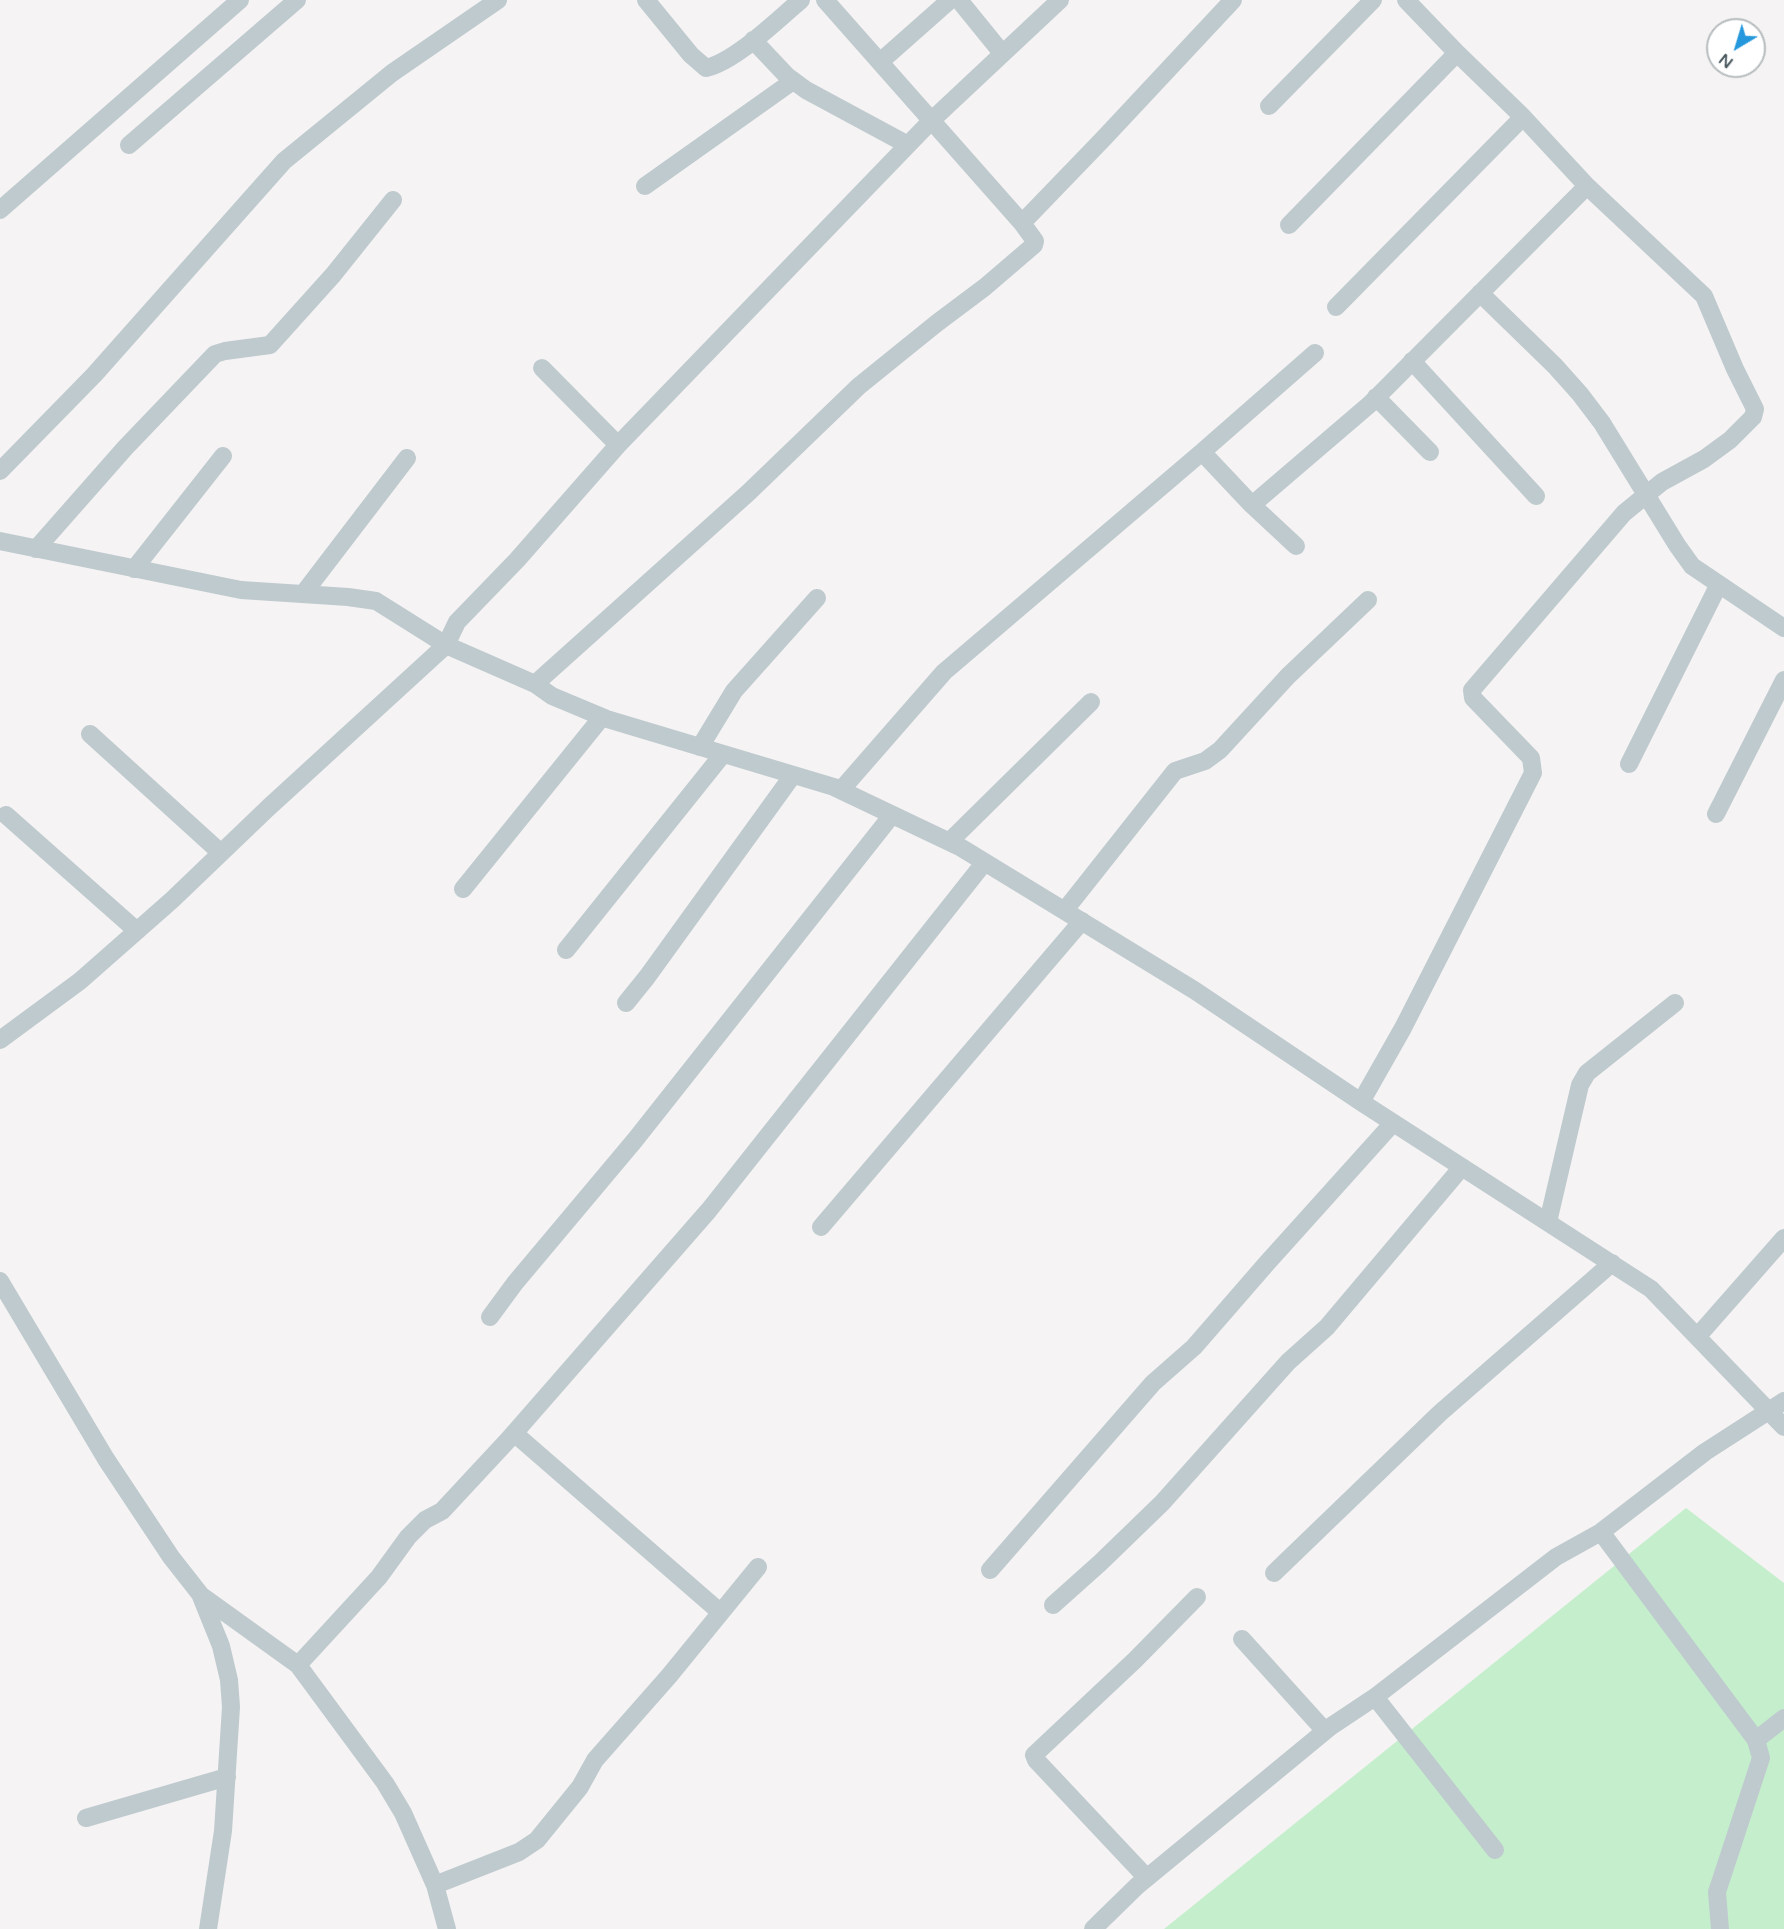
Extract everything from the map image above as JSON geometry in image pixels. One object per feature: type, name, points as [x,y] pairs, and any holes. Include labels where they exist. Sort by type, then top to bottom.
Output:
[{"type":"street","points":[[0,210],[240,0]]},
{"type":"street","points":[[0,471],[94,375],[284,161],[392,73],[498,0]]},
{"type":"street","points":[[646,0],[691,55],[706,68],[714,66],[753,40],[801,0]]},
{"type":"street","points":[[535,684],[748,492],[859,386],[985,287],[1034,245],[1035,241],[1022,223],[825,0]]},
{"type":"street","points":[[880,62],[950,0]]},
{"type":"street","points":[[959,0],[1002,53]]},
{"type":"street","points":[[0,1040],[80,981],[137,931],[446,645],[457,622],[517,560],[618,445],[932,120],[1060,0]]},
{"type":"street","points":[[1022,223],[1233,0]]},
{"type":"street","points":[[1269,106],[1373,0]]},
{"type":"street","points":[[1361,1102],[1403,1028],[1533,773],[1531,758],[1473,698],[1472,690],[1624,513],[1662,482],[1704,459],[1730,440],[1753,417],[1755,409],[1704,296],[1587,186],[1523,117],[1406,0]]},
{"type":"street","points":[[129,145],[287,3]]},
{"type":"street","points":[[753,40],[793,81],[806,90],[908,145]]},
{"type":"street","points":[[1289,225],[1457,53]]},
{"type":"street","points":[[645,186],[793,81]]},
{"type":"street","points":[[1336,307],[1523,117]]},
{"type":"street","points":[[1252,505],[1377,397],[1587,186]]},
{"type":"street","points":[[36,549],[125,448],[216,354],[270,345],[333,275],[393,200]]},
{"type":"street","points":[[1480,293],[1555,366],[1580,394],[1602,423],[1692,566],[1784,628]]},
{"type":"street","points":[[841,790],[944,672],[1315,353]]},
{"type":"street","points":[[1412,361],[1536,496]]},
{"type":"street","points":[[542,368],[618,445]]},
{"type":"street","points":[[1377,397],[1430,452]]},
{"type":"street","points":[[1202,452],[1252,505],[1296,546]]},
{"type":"street","points":[[134,568],[223,456]]},
{"type":"street","points":[[303,594],[407,458]]},
{"type":"street","points":[[0,541],[241,590],[376,601],[446,645],[535,684],[552,696],[602,717],[841,790],[949,842],[1065,910],[1204,997],[1393,1123],[1652,1289],[1784,1427]]},
{"type":"street","points":[[1629,764],[1719,584]]},
{"type":"street","points":[[700,747],[734,691],[817,598]]},
{"type":"street","points":[[1065,910],[1175,771],[1205,761],[1220,750],[1288,676],[1368,600]]},
{"type":"street","points":[[1716,814],[1779,701],[1784,680]]},
{"type":"street","points":[[949,842],[1091,702]]},
{"type":"street","points":[[463,889],[602,717]]},
{"type":"street","points":[[90,734],[221,853]]},
{"type":"street","points":[[566,950],[723,754]]},
{"type":"street","points":[[626,1003],[793,775]]},
{"type":"street","points":[[6,815],[137,931]]},
{"type":"street","points":[[490,1317],[892,815]]},
{"type":"street","points":[[297,1665],[379,1577],[408,1536],[425,1520],[442,1511],[514,1432],[709,1210],[984,863]]},
{"type":"street","points":[[821,1227],[1082,921]]},
{"type":"street","points":[[1548,1222],[1580,1085],[1587,1072],[1675,1003]]},
{"type":"street","points":[[990,1570],[1153,1383],[1194,1347],[1393,1123]]},
{"type":"street","points":[[1053,1605],[1162,1503],[1288,1362],[1327,1327],[1462,1167]]},
{"type":"street","points":[[1697,1337],[1784,1238]]},
{"type":"street","points":[[1274,1573],[1440,1413],[1612,1263]]},
{"type":"street","points":[[0,1281],[106,1459],[171,1557],[200,1594],[297,1665],[385,1783],[403,1813],[435,1885],[447,1929]]},
{"type":"street","points":[[1093,1929],[1148,1878],[1325,1731],[1375,1697],[1557,1557],[1601,1532],[1705,1452],[1784,1401]]},
{"type":"street","points":[[514,1432],[720,1612]]},
{"type":"street","points":[[1601,1532],[1756,1740],[1761,1758],[1717,1892],[1720,1929]]},
{"type":"street","points":[[435,1885],[519,1852],[537,1840],[579,1787],[595,1760],[669,1676],[758,1567]]},
{"type":"street","points":[[200,1594],[221,1646],[231,1707],[223,1831],[208,1929]]},
{"type":"street","points":[[1148,1878],[1036,1760],[1034,1755],[1135,1660],[1197,1597]]},
{"type":"street","points":[[1242,1639],[1325,1731]]},
{"type":"street","points":[[1375,1697],[1495,1851]]},
{"type":"street","points":[[1756,1740],[1784,1718]]},
{"type":"street","points":[[86,1818],[227,1777]]},
{"type":"green space","points":[[1686,1508],[1784,1583],[1784,1929],[1164,1929]]}]
